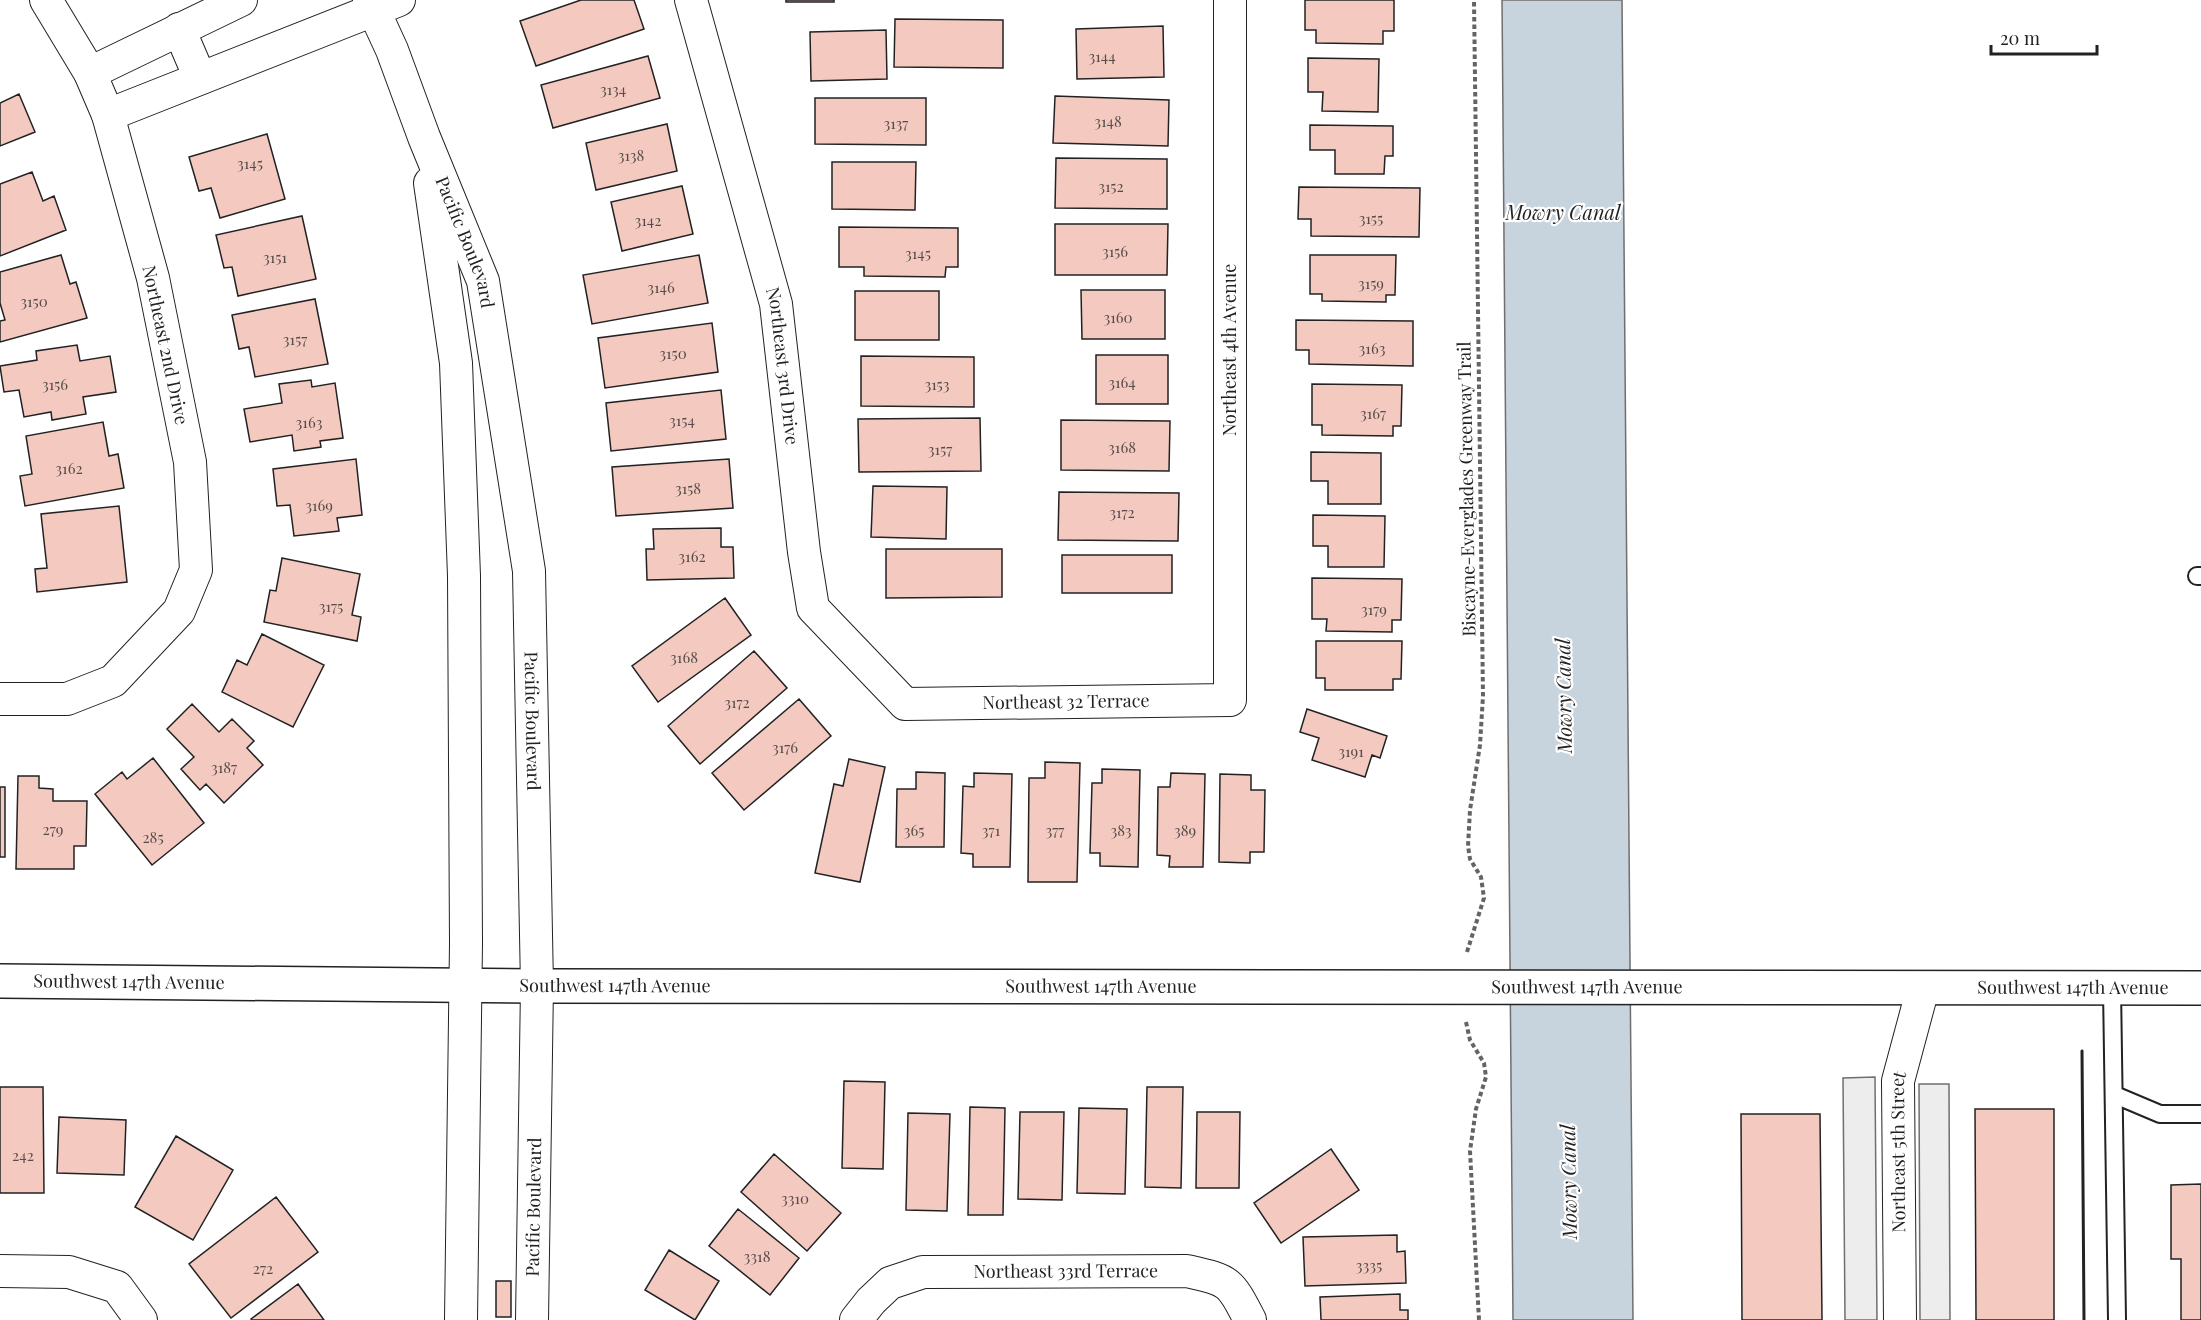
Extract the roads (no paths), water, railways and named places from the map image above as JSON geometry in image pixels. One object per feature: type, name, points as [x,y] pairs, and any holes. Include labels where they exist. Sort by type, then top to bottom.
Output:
[{"type":"street","name":"Northeast 2nd Drive","points":[[0,699],[67,699],[113,681],[179,611],[196,570],[190,462],[153,278],[108,115],[90,73],[46,0]]},
{"type":"street","points":[[90,73],[241,0]]},
{"type":"street","name":"Northeast 3rd Drive","points":[[691,0],[776,304],[804,552],[813,608],[904,704]]},
{"type":"street","name":"Northeast 4th Avenue","points":[[1230,0],[1230,700]]},
{"type":"street","points":[[108,115],[381,4]]},
{"type":"street","name":"Pacific Boulevard","points":[[381,4],[392,50],[424,137],[483,281],[529,571],[537,986],[532,1320]]},
{"type":"street","points":[[179,29],[200,78]]},
{"type":"street","name":"Pacific Boulevard","points":[[424,137],[456,363],[464,576],[466,985],[461,1320]]},
{"type":"street","name":"Northeast 32 Terrace","points":[[904,704],[1230,700]]},
{"type":"street","name":"Southwest 147th Avenue","points":[[0,981],[537,986],[2201,988]]},
{"type":"street","name":"Northeast 5th Street","points":[[1900,1320],[1898,1081],[1923,988]]},
{"type":"street","name":"Northeast 33rd Terrace","points":[[856,1320],[890,1283],[923,1272],[1187,1270],[1222,1279],[1235,1292],[1250,1320]]},
{"type":"street","points":[[0,1271],[69,1272],[117,1287],[141,1320]]},
{"type":"lane","points":[[2112,988],[2117,1320]]},
{"type":"lane","points":[[2115,1095],[2160,1114],[2201,1114]]},
{"type":"water","name":"Mowry Canal","points":[[1502,0],[1622,0],[1633,1320],[1513,1320]]}]
